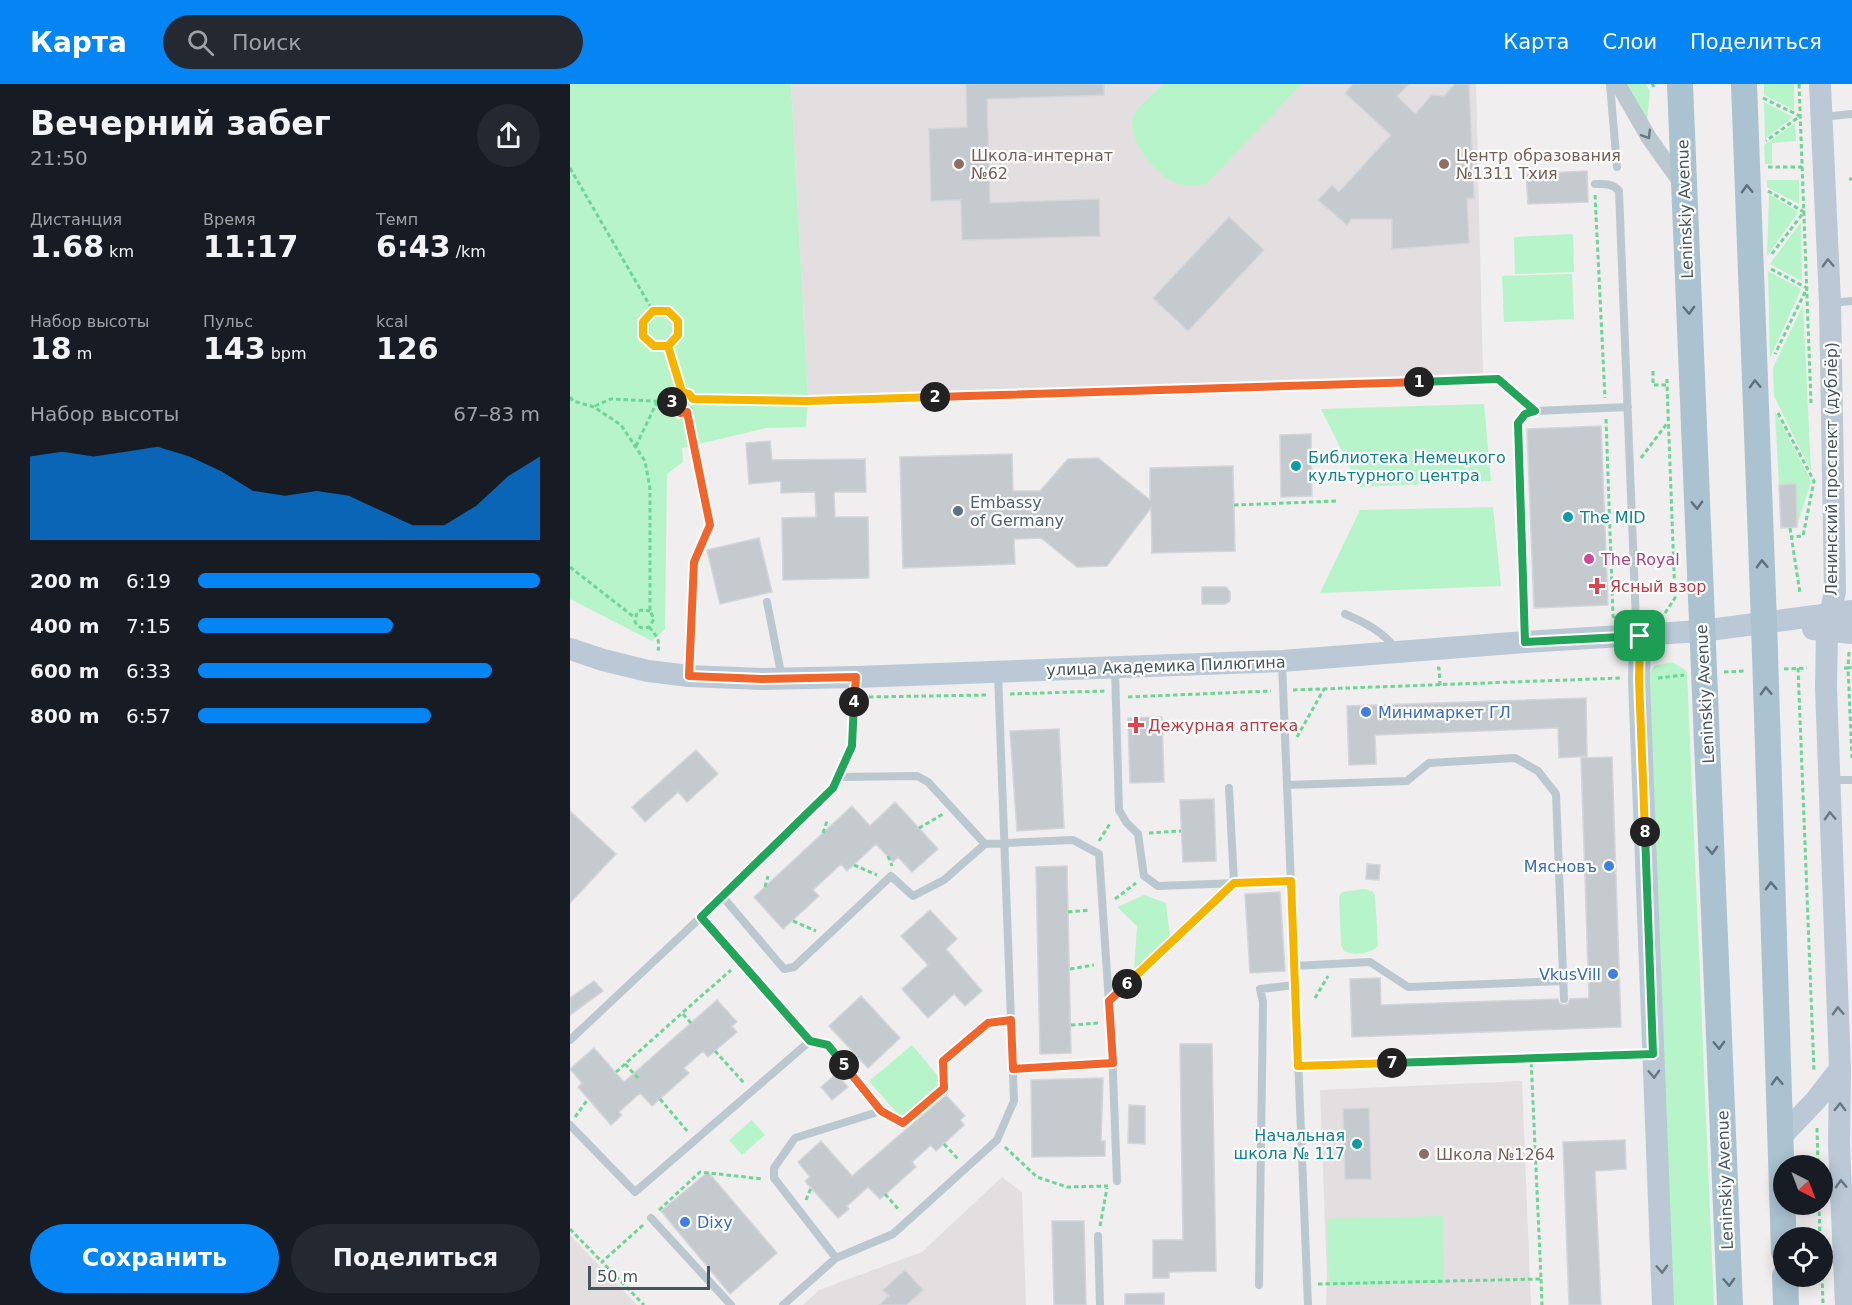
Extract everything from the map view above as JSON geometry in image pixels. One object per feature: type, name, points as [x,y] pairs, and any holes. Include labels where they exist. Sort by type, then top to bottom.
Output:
[{"type":"main road","name":"Leninskiy Avenue","points":[[1680,84],[1730,1305]]},
{"type":"main road","points":[[1751,90],[1764,623],[1783,1227]]},
{"type":"main road","points":[[1785,1287],[1786,1305]]},
{"type":"street","points":[[1618,84],[1649,138],[1684,187]]},
{"type":"street","name":"Ленинский проспект (дублёр)","points":[[1820,84],[1811,116],[1830,303],[1835,591],[1829,622],[1826,668],[1828,780],[1848,1301]]},
{"type":"street","points":[[1829,622],[1852,611]]},
{"type":"street","points":[[1829,622],[1852,633]]},
{"type":"street","name":"улица Академика Пилюгина","points":[[572,654],[648,671],[689,676],[783,678],[855,687],[1115,680],[1282,662],[1525,642],[1638,629],[1702,632],[1764,623],[1829,622]]},
{"type":"street","points":[[1638,629],[1663,1305]]},
{"type":"street","points":[[1779,1139],[1816,1100],[1840,1069]]},
{"type":"lane","points":[[1610,84],[1617,167]]},
{"type":"lane","points":[[1811,116],[1852,114]]},
{"type":"lane","points":[[1595,184],[1609,184],[1615,186],[1619,192],[1638,629]]},
{"type":"lane","points":[[1830,303],[1852,302]]},
{"type":"lane","points":[[1525,642],[1518,423],[1525,414],[1535,411],[1628,408]]},
{"type":"lane","points":[[689,676],[694,562],[710,525],[695,444]]},
{"type":"lane","points":[[767,602],[783,678]]},
{"type":"lane","points":[[1344,614],[1378,630],[1386,636],[1398,652]]},
{"type":"lane","points":[[1282,662],[1308,1305]]},
{"type":"lane","points":[[1115,680],[1119,810],[1126,822],[1138,834],[1144,876],[1158,886],[1291,881]]},
{"type":"lane","points":[[783,1305],[836,1258],[893,1234],[909,1220],[997,1140],[1014,1101],[998,683]]},
{"type":"lane","points":[[570,1040],[701,917],[833,788],[852,746],[855,687]]},
{"type":"lane","points":[[1287,785],[1407,782],[1429,763],[1515,759],[1538,771],[1556,794],[1564,999]]},
{"type":"lane","points":[[838,777],[917,776],[928,782],[985,844]]},
{"type":"lane","points":[[1828,780],[1852,780]]},
{"type":"lane","points":[[1229,788],[1234,883]]},
{"type":"lane","points":[[722,896],[784,969],[795,967],[891,876],[913,896],[944,880],[985,844],[1073,840],[1099,854],[1111,1022],[1118,1181]]},
{"type":"lane","points":[[701,917],[810,1041],[828,1045],[881,1111],[903,1123],[944,1088],[943,1061],[988,1023],[1011,1020]]},
{"type":"lane","points":[[1294,966],[1370,962],[1408,987],[1563,981]]},
{"type":"lane","points":[[1259,1285],[1263,1002],[1260,989],[1295,985]]},
{"type":"lane","points":[[570,1125],[635,1192],[810,1041]]},
{"type":"lane","points":[[836,1258],[774,1178],[774,1168],[795,1138],[881,1111]]},
{"type":"lane","points":[[651,1218],[731,1305]]},
{"type":"lane","points":[[1098,1236],[1100,1305]]},
{"type":"path","points":[[1799,84],[1811,116],[1802,167],[1811,413]]},
{"type":"path","points":[[1751,90],[1811,116]]},
{"type":"path","points":[[1760,146],[1811,116]]},
{"type":"path","points":[[1760,167],[1802,167]]},
{"type":"path","points":[[570,168],[653,311]]},
{"type":"path","points":[[1761,187],[1804,212]]},
{"type":"path","points":[[1770,256],[1804,212]]},
{"type":"path","points":[[1763,265],[1807,288]]},
{"type":"path","points":[[1772,360],[1807,288]]},
{"type":"path","points":[[653,311],[668,311],[678,321],[678,335],[668,346],[654,346],[643,336],[643,322],[653,311]]},
{"type":"path","points":[[668,346],[682,392]]},
{"type":"path","points":[[1653,371],[1653,385],[1667,385]]},
{"type":"path","points":[[693,399],[819,401],[1498,379],[1535,411]]},
{"type":"path","points":[[1638,629],[1656,620],[1671,607],[1675,598],[1667,379]]},
{"type":"path","points":[[682,392],[689,394],[693,399],[692,407],[687,412],[680,413],[674,409],[672,402],[675,395],[682,392]]},
{"type":"path","points":[[570,397],[571,403],[594,407],[621,425],[645,461],[650,489],[650,611],[654,619],[649,627],[644,629],[638,627],[634,617],[570,567]]},
{"type":"path","points":[[594,407],[611,399],[672,402]]},
{"type":"path","points":[[636,446],[657,402]]},
{"type":"path","points":[[687,412],[695,444]]},
{"type":"path","points":[[1778,412],[1814,481],[1803,536],[1790,537]]},
{"type":"path","points":[[1630,473],[1668,422]]},
{"type":"path","points":[[1813,469],[1815,503]]},
{"type":"path","points":[[1234,505],[1338,501]]},
{"type":"path","points":[[1790,528],[1800,593]]},
{"type":"path","points":[[634,617],[640,610],[650,611]]},
{"type":"path","points":[[649,627],[657,636],[660,645],[657,656]]},
{"type":"path","points":[[1798,668],[1818,1155]]},
{"type":"path","points":[[855,687],[1115,680],[1124,697],[1621,678]]},
{"type":"path","points":[[1286,756],[1324,689]]},
{"type":"path","points":[[919,828],[952,808]]},
{"type":"path","points":[[1092,851],[1119,810]]},
{"type":"path","points":[[823,833],[827,821]]},
{"type":"path","points":[[1138,834],[1181,831]]},
{"type":"path","points":[[854,865],[879,876],[885,871],[894,870]]},
{"type":"path","points":[[765,887],[768,876]]},
{"type":"path","points":[[1068,912],[1103,908],[1144,876]]},
{"type":"path","points":[[1109,1001],[1234,883]]},
{"type":"path","points":[[793,921],[819,933],[811,940]]},
{"type":"path","points":[[1070,969],[1107,963]]},
{"type":"path","points":[[1314,998],[1335,964]]},
{"type":"path","points":[[616,1072],[731,970]]},
{"type":"path","points":[[682,1013],[691,1023]]},
{"type":"path","points":[[1071,1025],[1111,1022]]},
{"type":"path","points":[[715,1051],[751,1092]]},
{"type":"path","points":[[1298,1066],[1653,1054]]},
{"type":"path","points":[[1531,1058],[1542,1305]]},
{"type":"path","points":[[1013,1069],[1113,1063]]},
{"type":"path","points":[[625,1064],[638,1078]]},
{"type":"path","points":[[570,1125],[588,1099]]},
{"type":"path","points":[[660,1099],[695,1141]]},
{"type":"path","points":[[997,1140],[1037,1177],[1067,1187],[1107,1186],[1118,1181]]},
{"type":"path","points":[[944,1144],[966,1168]]},
{"type":"path","points":[[1098,1236],[1107,1186]]},
{"type":"path","points":[[885,1194],[909,1220]]},
{"type":"path","points":[[570,1229],[602,1262]]},
{"type":"path","points":[[1307,1284],[1541,1279]]},
{"type":"path","points":[[1822,1287],[1823,1305]]},
{"type":"shaded area","points":[[791,84],[1476,84],[1483,373],[808,397]]},
{"type":"shaded area","name":"Школа №1264","points":[[1522,1081],[1531,1305],[1326,1305],[1320,1090]]},
{"type":"shaded area","points":[[1002,1177],[1022,1192],[1026,1305],[803,1305],[819,1290],[922,1252]]},
{"type":"shaded area","points":[[570,1235],[637,1305],[570,1305]]},
{"type":"green space","points":[[570,84],[791,84],[808,397],[806,427],[766,428],[682,448],[683,462],[667,474],[665,629],[652,641],[570,599]]},
{"type":"green space","points":[[1163,84],[1302,84],[1206,184],[1192,186],[1174,182],[1156,169],[1142,152],[1133,133],[1132,123],[1136,111]]},
{"type":"green space","points":[[1628,84],[1646,84],[1650,91],[1647,122]]},
{"type":"green space","points":[[1764,84],[1794,84],[1794,110],[1764,95]]},
{"type":"green space","points":[[1764,102],[1793,117],[1765,139]]},
{"type":"green space","points":[[1795,123],[1796,141],[1772,143],[1772,164],[1765,164],[1764,145]]},
{"type":"green space","points":[[1767,180],[1799,180],[1799,204],[1767,187]]},
{"type":"green space","points":[[1769,194],[1798,212],[1767,256]]},
{"type":"green space","points":[[1801,222],[1802,280],[1802,281],[1770,264]]},
{"type":"green space","points":[[1573,234],[1574,272],[1515,274],[1514,237]]},
{"type":"green space","points":[[1768,271],[1801,289],[1770,358]]},
{"type":"green space","points":[[1572,274],[1574,319],[1504,322],[1502,276]]},
{"type":"green space","points":[[1803,305],[1811,471],[1774,396],[1773,368]]},
{"type":"green space","points":[[1484,404],[1491,481],[1360,487],[1321,409]]},
{"type":"green space","points":[[1775,411],[1811,481],[1797,527],[1796,485],[1779,485]]},
{"type":"green space","points":[[1493,507],[1501,586],[1320,593],[1360,510]]},
{"type":"green space","points":[[1672,662],[1687,673],[1714,1305],[1671,1305],[1648,676],[1654,666]]},
{"type":"green space","points":[[1364,889],[1372,891],[1375,895],[1378,946],[1366,952],[1348,953],[1341,945],[1339,897],[1342,892]]},
{"type":"green space","points":[[1144,895],[1166,903],[1170,937],[1134,969],[1137,926],[1117,907]]},
{"type":"green space","points":[[912,1045],[944,1083],[901,1118],[869,1081]]},
{"type":"green space","points":[[752,1120],[765,1135],[742,1155],[729,1140]]},
{"type":"green space","points":[[1443,1216],[1444,1283],[1329,1286],[1327,1219]]},
{"type":"building","name":"Школа-интернат №62","points":[[966,84],[1104,84],[1104,95],[987,99],[990,203],[1099,199],[1100,236],[962,240],[961,200],[931,201],[929,129],[967,127]]},
{"type":"building","name":"Центр образования №1311 Тхия","points":[[1353,84],[1409,84],[1397,96],[1415,114],[1432,95],[1444,96],[1455,84],[1469,84],[1474,198],[1467,199],[1469,243],[1392,249],[1392,219],[1352,219],[1347,225],[1318,200],[1332,185],[1339,192],[1391,135],[1345,93]]},
{"type":"building","points":[[1587,171],[1588,202],[1528,204],[1526,174]]},
{"type":"building","points":[[1229,217],[1264,250],[1188,331],[1153,298]]},
{"type":"building","name":"The MID","points":[[1601,426],[1608,605],[1534,608],[1527,429]]},
{"type":"building","name":"Библиотека Немецкого культурного центра","points":[[1311,434],[1312,496],[1281,497],[1280,435]]},
{"type":"building","points":[[770,441],[772,460],[865,459],[866,492],[834,492],[835,517],[868,517],[869,578],[783,580],[782,518],[816,517],[815,492],[781,493],[781,481],[749,484],[746,443]]},
{"type":"building","points":[[1012,454],[1013,491],[1040,491],[1068,459],[1098,458],[1150,500],[1150,468],[1233,466],[1235,551],[1152,553],[1151,508],[1107,566],[1077,567],[1041,538],[1014,539],[1015,564],[903,568],[900,457]]},
{"type":"building","points":[[1796,484],[1797,527],[1781,528],[1779,485]]},
{"type":"building","points":[[759,538],[772,592],[720,604],[707,550]]},
{"type":"building","points":[[1202,587],[1226,587],[1230,592],[1230,601],[1225,604],[1202,604]]},
{"type":"building","points":[[1586,698],[1587,756],[1559,758],[1558,728],[1375,735],[1376,764],[1349,765],[1347,706]]},
{"type":"building","points":[[1162,717],[1164,782],[1130,783],[1128,718]]},
{"type":"building","points":[[1059,729],[1064,828],[1017,831],[1010,731]]},
{"type":"building","points":[[696,750],[718,774],[687,802],[678,792],[645,822],[632,807]]},
{"type":"building","points":[[1612,757],[1621,1027],[1352,1037],[1350,979],[1380,978],[1381,1005],[1558,999],[1559,1003],[1564,1005],[1568,1004],[1570,999],[1589,998],[1581,758]]},
{"type":"building","points":[[1214,799],[1216,861],[1183,862],[1180,800]]},
{"type":"building","points":[[895,802],[938,849],[912,872],[898,857],[893,862],[876,844],[847,871],[841,864],[813,890],[819,896],[783,929],[754,897],[852,806],[870,826]]},
{"type":"building","points":[[570,811],[616,854],[570,903]]},
{"type":"building","points":[[1367,864],[1380,865],[1379,880],[1366,879]]},
{"type":"building","points":[[1067,866],[1071,1053],[1040,1054],[1036,867]]},
{"type":"building","points":[[1280,892],[1285,971],[1250,973],[1245,894]]},
{"type":"building","points":[[930,910],[957,939],[946,949],[982,991],[965,1006],[954,994],[928,1018],[902,989],[928,965],[901,936]]},
{"type":"building","points":[[594,981],[603,991],[570,1015],[570,998]]},
{"type":"building","points":[[861,996],[900,1038],[868,1068],[829,1026]]},
{"type":"building","points":[[717,1000],[737,1022],[732,1026],[737,1032],[708,1057],[703,1051],[684,1068],[689,1073],[652,1106],[640,1093],[619,1112],[622,1115],[611,1125],[578,1087],[582,1083],[570,1069],[594,1048],[624,1082]]},
{"type":"building","points":[[1180,1044],[1212,1044],[1216,1271],[1169,1272],[1169,1278],[1153,1278],[1153,1240],[1183,1240]]},
{"type":"building","points":[[836,1074],[848,1087],[832,1100],[821,1087]]},
{"type":"building","points":[[1103,1078],[1101,1141],[1105,1141],[1105,1156],[1032,1157],[1031,1080]]},
{"type":"building","points":[[946,1095],[965,1116],[960,1120],[964,1125],[936,1151],[931,1145],[912,1162],[916,1167],[880,1199],[868,1187],[847,1206],[849,1209],[838,1218],[805,1181],[810,1177],[798,1162],[821,1141],[852,1176]]},
{"type":"building","points":[[1129,1105],[1145,1106],[1145,1144],[1128,1143]]},
{"type":"building","name":"Начальная школа № 117","points":[[1369,1108],[1371,1179],[1345,1179],[1343,1109]]},
{"type":"building","points":[[1625,1140],[1626,1169],[1595,1171],[1601,1305],[1569,1305],[1563,1142]]},
{"type":"building","points":[[708,1172],[777,1253],[730,1294],[661,1211]]},
{"type":"building","points":[[1052,1221],[1084,1221],[1086,1305],[1054,1305]]},
{"type":"building","points":[[905,1270],[923,1290],[906,1305],[879,1305],[889,1296],[883,1290]]},
{"type":"building","points":[[1164,1293],[1164,1305],[1125,1305],[1125,1294]]},
{"type":"place","name":"Школа-интернат №62","points":[[959,164]]},
{"type":"place","name":"Центр образования №1311 Тхия","points":[[1444,164]]},
{"type":"place","name":"Библиотека Немецкого культурного центра","points":[[1296,466]]},
{"type":"place","name":"Embassy of Germany","points":[[958,511]]},
{"type":"place","name":"The MID","points":[[1568,517]]},
{"type":"place","name":"The Royal","points":[[1589,559]]},
{"type":"place","name":"Ясный взор","points":[[1597,586]]},
{"type":"place","name":"Минимаркет ГЛ","points":[[1366,712]]},
{"type":"place","name":"Дежурная аптека","points":[[1136,725]]},
{"type":"place","name":"Мясновъ","points":[[1609,866]]},
{"type":"place","name":"VkusVill","points":[[1613,974]]},
{"type":"place","name":"Начальная школа № 117","points":[[1357,1144]]},
{"type":"place","name":"Школа №1264","points":[[1424,1154]]},
{"type":"place","name":"Dixy","points":[[685,1222]]},
{"type":"route","points":[[1640,636],[1525,642],[1518,423],[1525,414],[1535,411],[1498,379],[807,401],[693,399],[689,394],[682,392],[668,346],[654,346],[643,336],[643,322],[653,311],[668,311],[678,321],[678,335],[668,346],[682,392],[675,395],[672,402],[674,409],[680,413],[687,412],[710,525],[694,562],[689,676],[762,679],[856,677],[852,746],[833,788],[701,917],[810,1041],[828,1045],[881,1111],[903,1123],[944,1088],[943,1061],[988,1023],[1011,1020],[1013,1069],[1113,1063],[1109,1001],[1234,883],[1291,881],[1298,1066],[1653,1054],[1639,680],[1640,636]]}]
